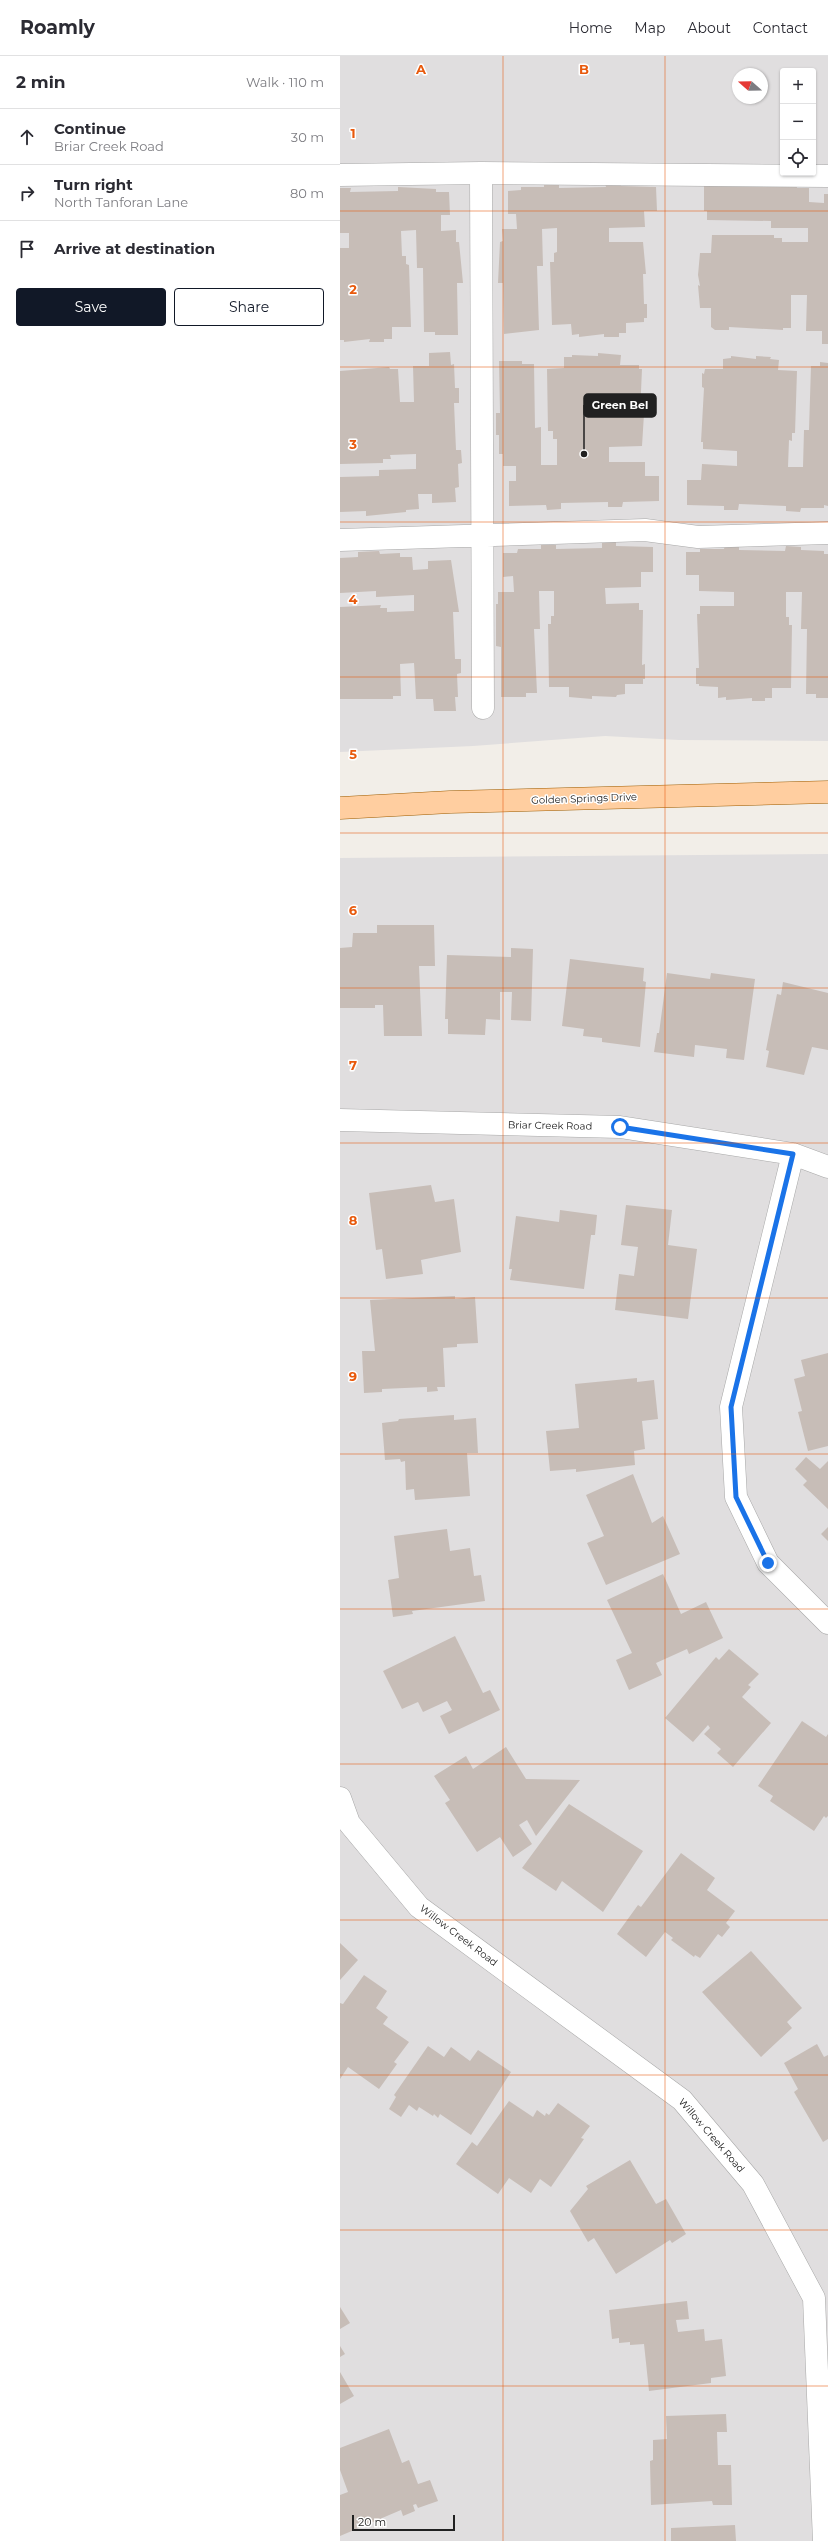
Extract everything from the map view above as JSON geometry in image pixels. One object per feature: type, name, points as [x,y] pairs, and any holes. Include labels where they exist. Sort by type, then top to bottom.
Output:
[{"type":"main road","name":"Golden Springs Drive","points":[[340,808],[450,802],[828,792]]},
{"type":"street","points":[[480,173],[483,708]]},
{"type":"street","points":[[340,175],[480,173],[828,176]]},
{"type":"street","points":[[340,540],[645,530],[698,537],[828,533]]},
{"type":"street","name":"Briar Creek Road","points":[[340,1120],[620,1127],[793,1154],[828,1167]]},
{"type":"street","points":[[793,1154],[731,1407],[736,1497],[768,1563],[828,1623]]},
{"type":"street","name":"Willow Creek Road","points":[[340,1798],[349,1823],[419,1907],[682,2100],[754,2184],[814,2298],[824,2541]]},
{"type":"shaded area","points":[[340,56],[828,56],[828,741],[679,740],[605,736],[473,746],[340,752]]},
{"type":"shaded area","points":[[828,854],[828,2541],[340,2541],[340,858]]},
{"type":"building","points":[[621,182],[621,186],[656,187],[657,211],[644,211],[645,227],[609,228],[609,242],[643,242],[646,274],[643,274],[644,304],[647,304],[647,318],[644,318],[644,322],[626,323],[626,333],[619,333],[619,337],[604,337],[604,334],[579,337],[579,334],[572,335],[571,324],[552,325],[550,262],[554,262],[554,253],[557,252],[557,228],[542,229],[543,266],[537,266],[539,330],[504,334],[503,283],[498,283],[500,242],[503,241],[502,229],[517,229],[516,214],[508,214],[508,191],[521,190],[521,187],[544,187],[544,184],[559,184],[559,188],[606,187],[605,183]]},
{"type":"building","points":[[704,185],[797,185],[797,188],[809,188],[809,202],[824,203],[824,194],[828,194],[828,344],[822,344],[822,331],[806,331],[807,295],[791,295],[791,328],[783,328],[783,330],[729,327],[729,330],[715,330],[711,327],[711,308],[700,308],[698,285],[700,286],[698,275],[700,253],[711,253],[712,235],[774,235],[774,238],[782,238],[782,242],[808,242],[808,228],[771,228],[771,221],[707,220],[707,211],[704,211]]},
{"type":"building","points":[[398,187],[436,189],[436,192],[449,192],[450,215],[441,215],[441,231],[456,230],[456,242],[459,242],[463,283],[457,283],[458,335],[435,335],[435,332],[424,332],[423,268],[417,268],[416,230],[401,231],[402,256],[406,256],[406,264],[409,265],[411,327],[392,327],[392,339],[384,339],[384,342],[369,342],[370,339],[344,342],[344,340],[340,340],[340,248],[349,248],[349,233],[340,233],[340,188],[351,188],[350,192],[398,191]]},
{"type":"building","points":[[450,352],[451,365],[454,364],[455,388],[459,388],[459,403],[454,403],[456,450],[461,450],[462,463],[458,464],[459,487],[455,488],[456,502],[432,503],[432,494],[418,494],[419,509],[406,510],[406,512],[366,516],[366,511],[340,512],[340,477],[379,476],[379,470],[416,469],[416,454],[390,455],[391,459],[383,459],[383,463],[340,464],[340,371],[389,367],[390,369],[398,369],[400,402],[414,402],[413,366],[429,366],[429,353]]},
{"type":"building","points":[[598,353],[621,355],[620,365],[639,365],[639,369],[642,369],[640,414],[644,414],[642,446],[609,447],[609,462],[645,462],[645,476],[659,476],[659,501],[623,502],[622,507],[608,507],[608,502],[561,503],[561,509],[547,510],[546,505],[509,506],[509,481],[516,481],[516,466],[503,466],[503,454],[499,454],[499,435],[496,435],[496,413],[500,413],[499,361],[522,361],[522,364],[534,364],[535,428],[541,427],[541,465],[557,465],[557,439],[553,439],[553,431],[548,431],[547,369],[564,368],[564,357],[572,357],[572,355],[598,356]]},
{"type":"building","points":[[731,356],[756,359],[756,356],[771,357],[770,359],[779,360],[778,370],[797,371],[795,433],[792,433],[792,441],[789,440],[788,467],[803,467],[804,430],[809,430],[811,366],[820,366],[820,362],[828,363],[828,506],[824,505],[824,508],[801,508],[800,512],[786,511],[786,506],[739,504],[738,510],[724,510],[724,506],[687,505],[687,480],[701,480],[702,464],[737,466],[737,451],[703,449],[703,442],[701,442],[704,388],[702,387],[702,373],[704,374],[705,369],[723,369],[723,359],[731,358]]},
{"type":"building","points":[[602,542],[616,542],[616,546],[653,547],[653,572],[641,572],[641,587],[605,588],[606,604],[639,603],[639,610],[643,610],[642,665],[645,664],[645,679],[643,679],[643,684],[625,684],[625,694],[617,695],[616,697],[592,696],[592,699],[569,697],[569,687],[549,687],[548,624],[551,624],[551,616],[554,616],[554,591],[539,591],[540,629],[534,629],[537,693],[526,693],[526,697],[501,697],[501,647],[496,646],[496,604],[498,604],[498,592],[514,592],[513,576],[503,577],[503,553],[517,553],[518,549],[541,549],[541,545],[556,545],[556,549],[602,548]]},
{"type":"building","points":[[725,545],[739,546],[739,550],[785,551],[786,546],[801,547],[801,550],[824,551],[824,554],[828,554],[828,698],[816,698],[816,694],[806,694],[807,629],[801,629],[802,592],[786,592],[786,617],[789,617],[789,625],[792,625],[791,688],[772,688],[772,698],[765,698],[765,701],[752,701],[752,698],[726,700],[726,697],[718,698],[718,687],[699,686],[699,684],[696,684],[696,668],[699,668],[697,614],[700,614],[700,606],[734,606],[734,592],[699,591],[699,575],[686,575],[686,552],[700,552],[700,549],[724,549]]},
{"type":"building","points":[[379,551],[380,554],[400,553],[400,557],[412,557],[413,570],[428,569],[428,561],[451,560],[459,612],[453,612],[455,659],[461,659],[461,673],[457,674],[458,697],[455,697],[456,711],[434,711],[433,699],[416,699],[414,663],[400,664],[401,696],[393,696],[393,699],[340,699],[340,607],[381,605],[380,608],[387,608],[387,612],[414,611],[414,595],[376,597],[376,591],[340,593],[340,558],[358,557],[358,552]]},
{"type":"building","points":[[377,925],[434,925],[435,966],[419,966],[422,1036],[384,1036],[383,1005],[375,1005],[375,1008],[340,1008],[340,948],[352,947],[353,933],[377,933]]},
{"type":"building","points":[[511,948],[533,949],[531,1021],[511,1020],[512,992],[500,992],[500,1020],[486,1019],[485,1035],[448,1034],[448,1019],[445,1019],[447,955],[511,957]]},
{"type":"building","points":[[570,959],[644,968],[643,981],[646,982],[640,1047],[602,1042],[602,1038],[583,1036],[584,1029],[562,1026]]},
{"type":"building","points":[[667,973],[710,979],[711,973],[755,979],[744,1060],[726,1058],[727,1049],[695,1045],[694,1057],[654,1052],[657,1033],[659,1033]]},
{"type":"building","points":[[783,982],[828,993],[828,1050],[812,1047],[804,1075],[766,1067],[769,1051],[766,1050],[777,994],[781,995]]},
{"type":"building","points":[[431,1185],[435,1202],[454,1199],[461,1252],[421,1260],[423,1274],[386,1279],[382,1249],[376,1250],[369,1193]]},
{"type":"building","points":[[626,1205],[672,1210],[668,1245],[697,1249],[688,1319],[615,1310],[619,1274],[634,1276],[638,1247],[621,1245]]},
{"type":"building","points":[[560,1210],[597,1215],[595,1235],[591,1235],[584,1289],[510,1280],[512,1269],[509,1269],[516,1216],[559,1222]]},
{"type":"building","points":[[455,1296],[455,1299],[475,1297],[478,1343],[457,1344],[457,1347],[443,1348],[445,1387],[437,1387],[438,1391],[427,1392],[427,1387],[382,1389],[382,1392],[364,1393],[362,1351],[375,1351],[370,1300]]},
{"type":"building","points":[[828,1353],[828,1446],[808,1451],[798,1412],[802,1411],[794,1379],[805,1376],[801,1360]]},
{"type":"building","points":[[637,1378],[637,1382],[654,1380],[658,1419],[642,1421],[645,1449],[634,1451],[635,1465],[576,1472],[576,1469],[550,1471],[546,1431],[579,1428],[575,1384]]},
{"type":"building","points":[[454,1415],[454,1420],[476,1418],[478,1453],[467,1453],[470,1496],[415,1500],[414,1489],[406,1490],[405,1461],[401,1462],[400,1459],[385,1460],[382,1423],[398,1421],[399,1419]]},
{"type":"building","points":[[806,1457],[820,1469],[828,1461],[828,1509],[803,1485],[807,1481],[795,1469]]},
{"type":"building","points":[[633,1474],[652,1523],[663,1516],[680,1554],[606,1585],[587,1543],[604,1536],[586,1495]]},
{"type":"building","points":[[828,1527],[828,1541],[821,1534]]},
{"type":"building","points":[[447,1529],[450,1551],[470,1548],[474,1576],[481,1575],[485,1601],[412,1611],[413,1614],[393,1617],[388,1580],[399,1578],[394,1536]]},
{"type":"building","points":[[663,1574],[681,1614],[706,1602],[723,1638],[689,1654],[687,1649],[656,1663],[662,1675],[629,1690],[616,1660],[632,1653],[607,1600]]},
{"type":"building","points":[[455,1636],[483,1693],[490,1690],[500,1710],[449,1734],[440,1716],[452,1710],[447,1701],[423,1712],[418,1702],[402,1709],[383,1671]]},
{"type":"building","points":[[729,1649],[759,1674],[748,1685],[751,1687],[742,1697],[771,1723],[733,1767],[717,1753],[721,1749],[704,1734],[710,1728],[708,1725],[693,1742],[665,1718],[716,1657],[719,1660]]},
{"type":"building","points":[[802,1721],[826,1737],[828,1734],[828,1816],[826,1818],[824,1816],[814,1831],[770,1801],[773,1796],[758,1786]]},
{"type":"building","points":[[506,1747],[526,1779],[580,1780],[536,1836],[527,1820],[519,1825],[532,1844],[513,1857],[500,1837],[477,1852],[445,1803],[450,1800],[434,1776],[466,1756],[473,1769]]},
{"type":"building","points":[[569,1804],[643,1851],[603,1912],[562,1881],[556,1891],[522,1868]]},
{"type":"building","points":[[681,1853],[715,1878],[707,1890],[735,1911],[726,1923],[730,1927],[722,1937],[718,1934],[700,1958],[695,1955],[694,1957],[671,1940],[673,1938],[665,1932],[646,1957],[617,1934],[638,1905],[641,1907]]},
{"type":"building","points":[[340,1943],[358,1960],[340,1980]]},
{"type":"building","points":[[751,1951],[802,2008],[787,2022],[792,2028],[761,2057],[702,1992]]},
{"type":"building","points":[[364,1975],[387,1991],[376,2008],[388,2017],[383,2024],[409,2042],[394,2062],[397,2064],[379,2089],[348,2067],[340,2079],[340,2003],[343,2004]]},
{"type":"building","points":[[817,2044],[824,2057],[828,2055],[828,2139],[823,2142],[794,2092],[798,2089],[784,2063]]},
{"type":"building","points":[[428,2046],[444,2057],[451,2047],[470,2061],[478,2050],[511,2072],[471,2135],[440,2114],[438,2118],[434,2114],[433,2116],[419,2107],[417,2111],[409,2105],[401,2117],[389,2109],[396,2097],[394,2095]]},
{"type":"building","points":[[509,2101],[533,2117],[537,2110],[545,2116],[546,2113],[549,2115],[558,2103],[590,2126],[581,2138],[584,2139],[551,2187],[540,2179],[531,2193],[509,2178],[498,2194],[456,2164],[472,2142],[477,2146]]},
{"type":"building","points":[[630,2160],[656,2204],[666,2199],[686,2234],[672,2243],[670,2240],[616,2274],[594,2238],[588,2242],[570,2211],[588,2189],[586,2186]]},
{"type":"building","points":[[687,2301],[689,2319],[676,2320],[678,2332],[704,2329],[705,2341],[722,2339],[726,2376],[711,2378],[711,2383],[649,2391],[644,2344],[630,2345],[630,2342],[619,2343],[619,2338],[612,2339],[609,2310]]},
{"type":"building","points":[[340,2307],[350,2323],[340,2329]]},
{"type":"building","points":[[340,2346],[345,2354],[340,2357]]},
{"type":"building","points":[[340,2372],[354,2396],[340,2404]]},
{"type":"building","points":[[726,2414],[727,2432],[717,2432],[718,2465],[731,2465],[732,2505],[713,2505],[712,2501],[651,2505],[650,2461],[653,2460],[653,2440],[667,2439],[666,2416]]},
{"type":"building","points":[[389,2429],[402,2463],[409,2460],[418,2484],[430,2480],[438,2501],[418,2508],[416,2504],[413,2505],[415,2511],[403,2516],[401,2510],[340,2536],[340,2495],[348,2492],[340,2470],[340,2448]]},
{"type":"building","points":[[735,2525],[736,2541],[671,2541],[671,2528]]},
{"type":"place","name":"Green Bel","points":[[584,454]]},
{"type":"route","points":[[620,1127],[793,1154],[731,1407],[736,1497],[768,1563]]}]
